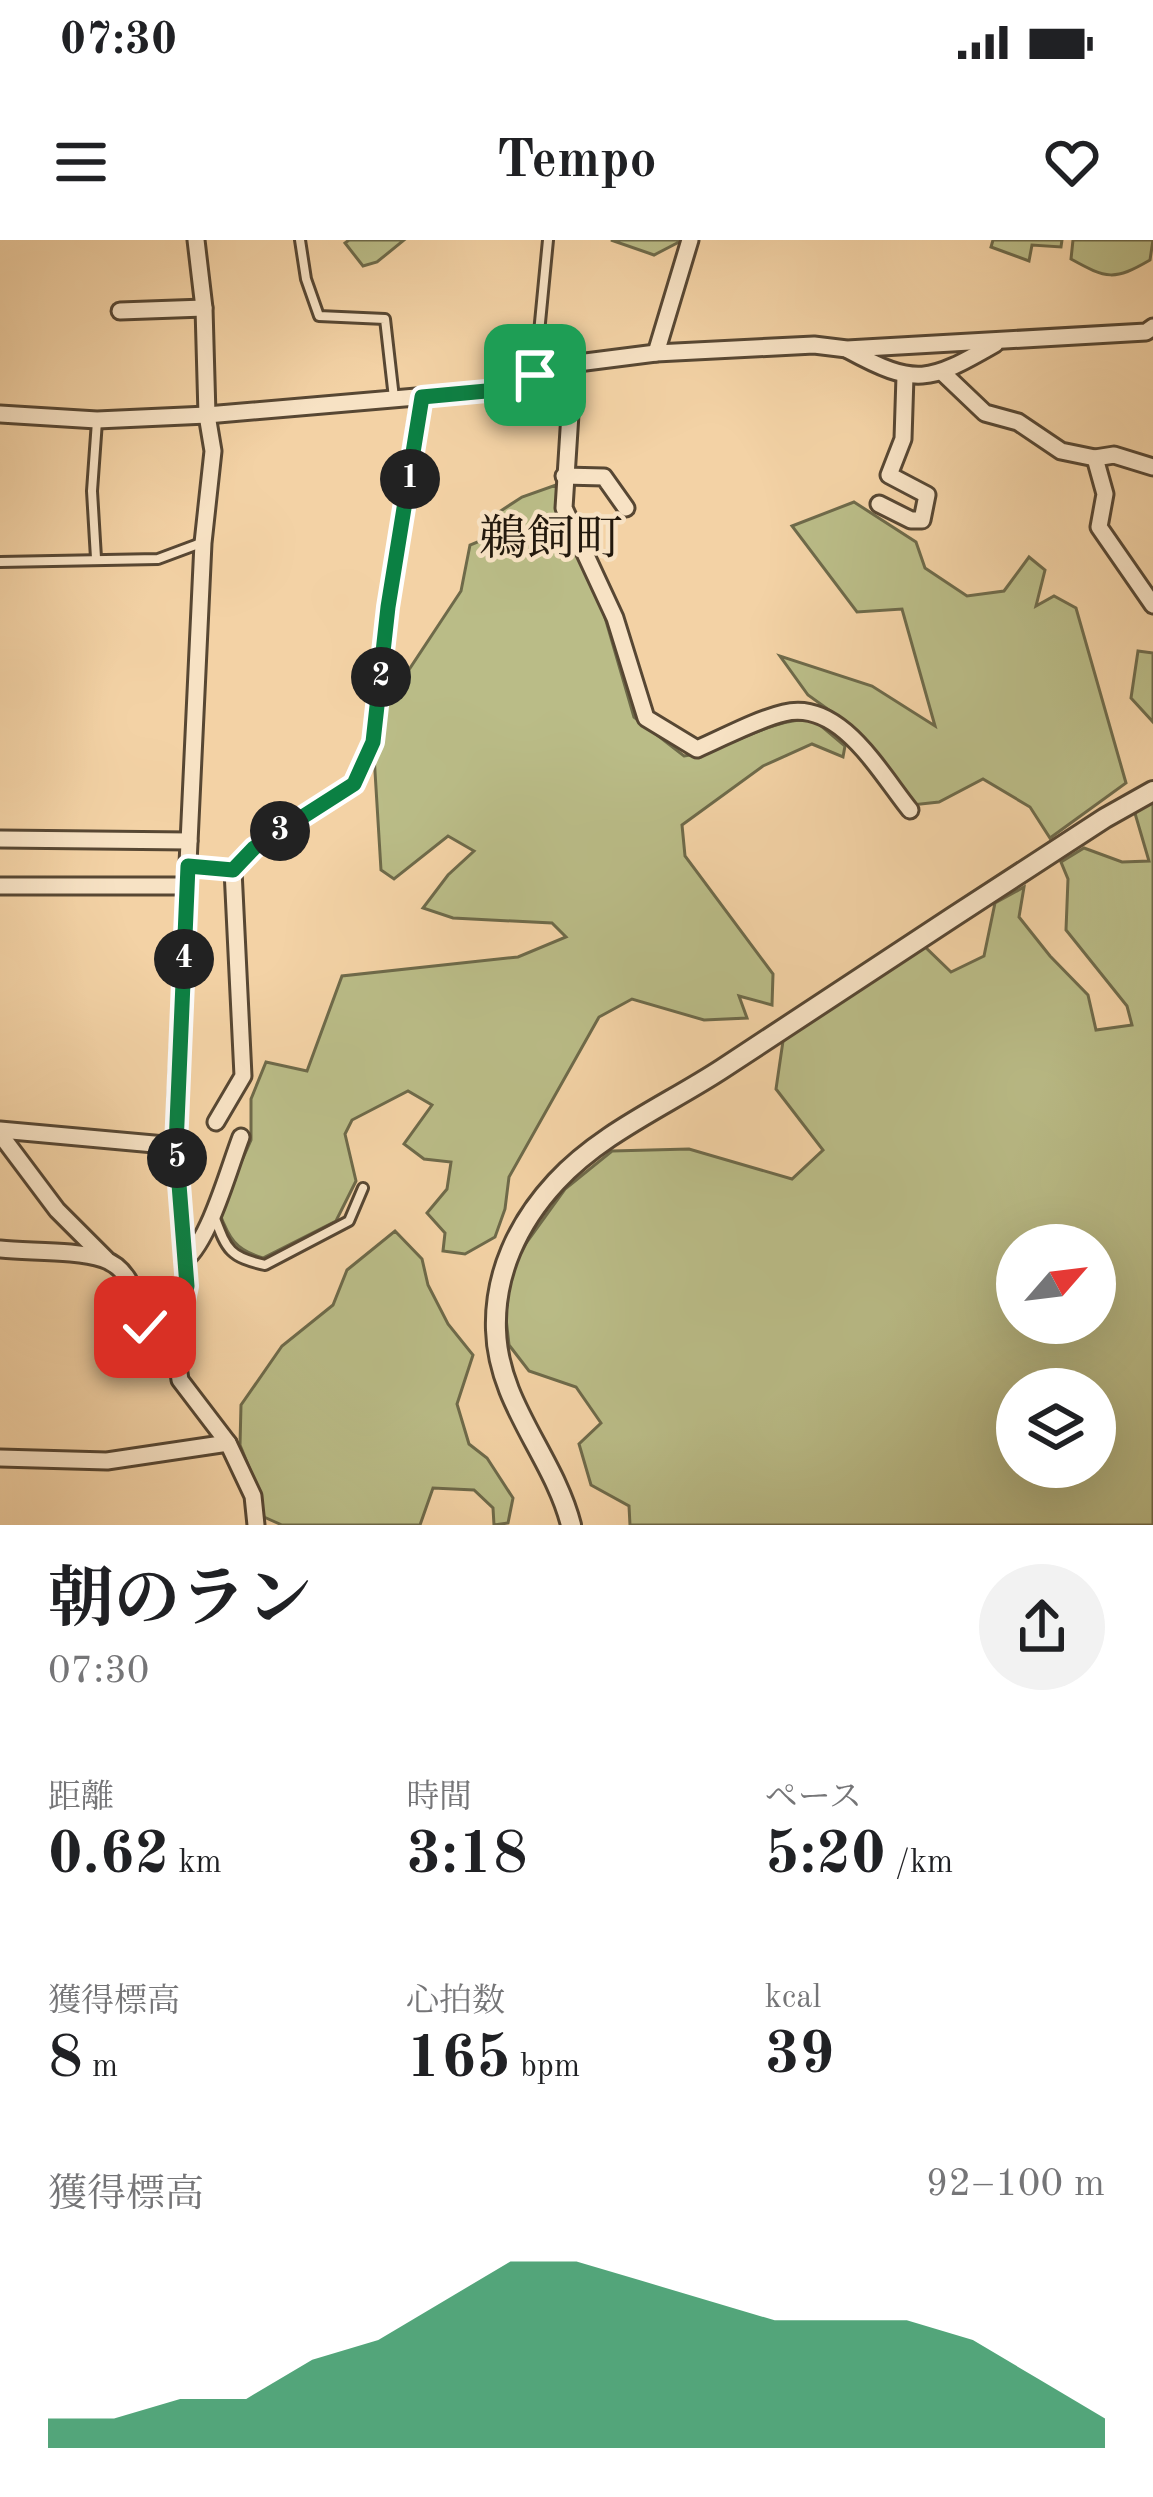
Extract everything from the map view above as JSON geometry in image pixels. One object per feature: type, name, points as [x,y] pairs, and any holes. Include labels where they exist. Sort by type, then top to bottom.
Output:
[{"type":"street","points":[[196,240],[213,451],[203,543],[176,1146],[187,1286],[175,1345],[180,1380],[228,1443],[253,1496],[256,1525]]},
{"type":"street","points":[[656,353],[689,240]]},
{"type":"street","points":[[120,310],[204,308]]},
{"type":"street","points":[[0,415],[98,420],[207,416],[497,390],[562,365],[656,353],[1150,334]]},
{"type":"street","points":[[847,349],[904,376],[942,372],[998,342]]},
{"type":"street","points":[[562,365],[570,414],[564,508],[615,618],[646,718],[698,749],[781,713],[800,710],[826,717],[857,744],[910,811]]},
{"type":"street","points":[[942,372],[985,413],[1018,422],[1061,451],[1095,458],[1114,455],[1153,467]]},
{"type":"street","points":[[879,504],[911,520],[922,520],[927,495],[889,476],[903,439],[904,376]]},
{"type":"street","points":[[216,1122],[243,1076],[233,870],[254,848],[354,784],[373,742],[388,607],[422,397]]},
{"type":"street","points":[[1095,458],[1105,494],[1099,527],[1153,605]]},
{"type":"street","points":[[564,476],[604,477],[626,508]]},
{"type":"street","points":[[571,1525],[565,1502],[512,1402],[495,1333],[511,1246],[554,1184],[584,1154],[1153,790]]},
{"type":"street","points":[[0,839],[189,842]]},
{"type":"street","points":[[188,866],[233,870]]},
{"type":"street","points":[[0,886],[187,886]]},
{"type":"street","points":[[0,1132],[176,1146]]},
{"type":"street","points":[[0,1132],[57,1210],[133,1284],[156,1347],[177,1358]]},
{"type":"street","points":[[185,1259],[212,1212],[241,1137]]},
{"type":"street","points":[[0,1249],[106,1259]]},
{"type":"street","points":[[0,1458],[107,1461],[228,1443]]},
{"type":"lane","points":[[300,240],[306,279],[319,316],[385,319],[394,399]]},
{"type":"lane","points":[[535,375],[548,240]]},
{"type":"lane","points":[[96,558],[92,491],[98,420]]},
{"type":"lane","points":[[0,562],[158,559],[203,543]]},
{"type":"lane","points":[[212,1212],[226,1248],[242,1260],[266,1265],[349,1221],[363,1188]]},
{"type":"green space","points":[[404,240],[377,262],[363,266],[345,243]]},
{"type":"green space","points":[[611,240],[683,240],[654,255]]},
{"type":"green space","points":[[993,240],[1062,240],[1061,247],[1032,245],[1029,261],[991,247]]},
{"type":"green space","points":[[1073,240],[1153,240],[1150,260],[1110,275],[1071,259]]},
{"type":"green space","points":[[556,485],[565,525],[602,607],[634,717],[684,756],[778,724],[813,719],[845,746],[843,757],[812,744],[763,766],[682,825],[685,856],[773,974],[772,1005],[739,996],[747,1018],[704,1020],[632,999],[599,1017],[509,1177],[495,1237],[465,1254],[443,1251],[445,1233],[427,1213],[447,1189],[451,1162],[424,1159],[404,1144],[432,1105],[408,1091],[352,1120],[345,1134],[356,1181],[336,1221],[263,1258],[253,1255],[234,1242],[219,1212],[251,1140],[251,1099],[266,1062],[307,1071],[342,976],[518,957],[566,937],[552,923],[453,918],[423,908],[474,851],[448,836],[394,879],[381,870],[374,755],[389,700],[461,591],[470,545],[497,534],[496,514],[522,497]]},
{"type":"green space","points":[[854,502],[916,542],[925,568],[967,596],[1004,591],[1029,557],[1045,570],[1036,606],[1054,596],[1076,608],[1126,783],[1050,838],[1030,807],[983,779],[939,802],[912,805],[843,720],[808,695],[780,656],[872,686],[935,726],[902,609],[857,612],[792,526]]},
{"type":"green space","points":[[1138,651],[1153,653],[1153,722],[1131,698]]},
{"type":"green space","points":[[1153,799],[1153,1525],[630,1525],[629,1506],[591,1485],[579,1444],[601,1423],[576,1387],[529,1371],[509,1345],[505,1309],[516,1257],[565,1189],[612,1151],[689,1149],[792,1179],[823,1150],[776,1089],[783,1041],[846,994],[924,946],[951,972],[984,956],[995,903],[1024,887],[1019,917],[1088,995],[1096,1030],[1132,1025],[1127,1006],[1066,930],[1068,879],[1061,862],[1084,848],[1122,862],[1149,861],[1134,810]]},
{"type":"green space","points":[[395,1231],[422,1259],[428,1285],[448,1324],[473,1355],[457,1404],[469,1444],[487,1458],[513,1498],[508,1523],[494,1525],[493,1508],[474,1490],[433,1488],[420,1525],[282,1525],[264,1517],[240,1445],[241,1405],[282,1346],[333,1305],[347,1270]]},
{"type":"district","name":"鵜飼町","points":[[551,537]]},
{"type":"route","points":[[145,1327],[156,1347],[177,1358],[175,1345],[187,1286],[176,1099],[188,866],[233,870],[254,848],[354,784],[373,742],[388,607],[422,397],[497,390],[535,375]]}]
